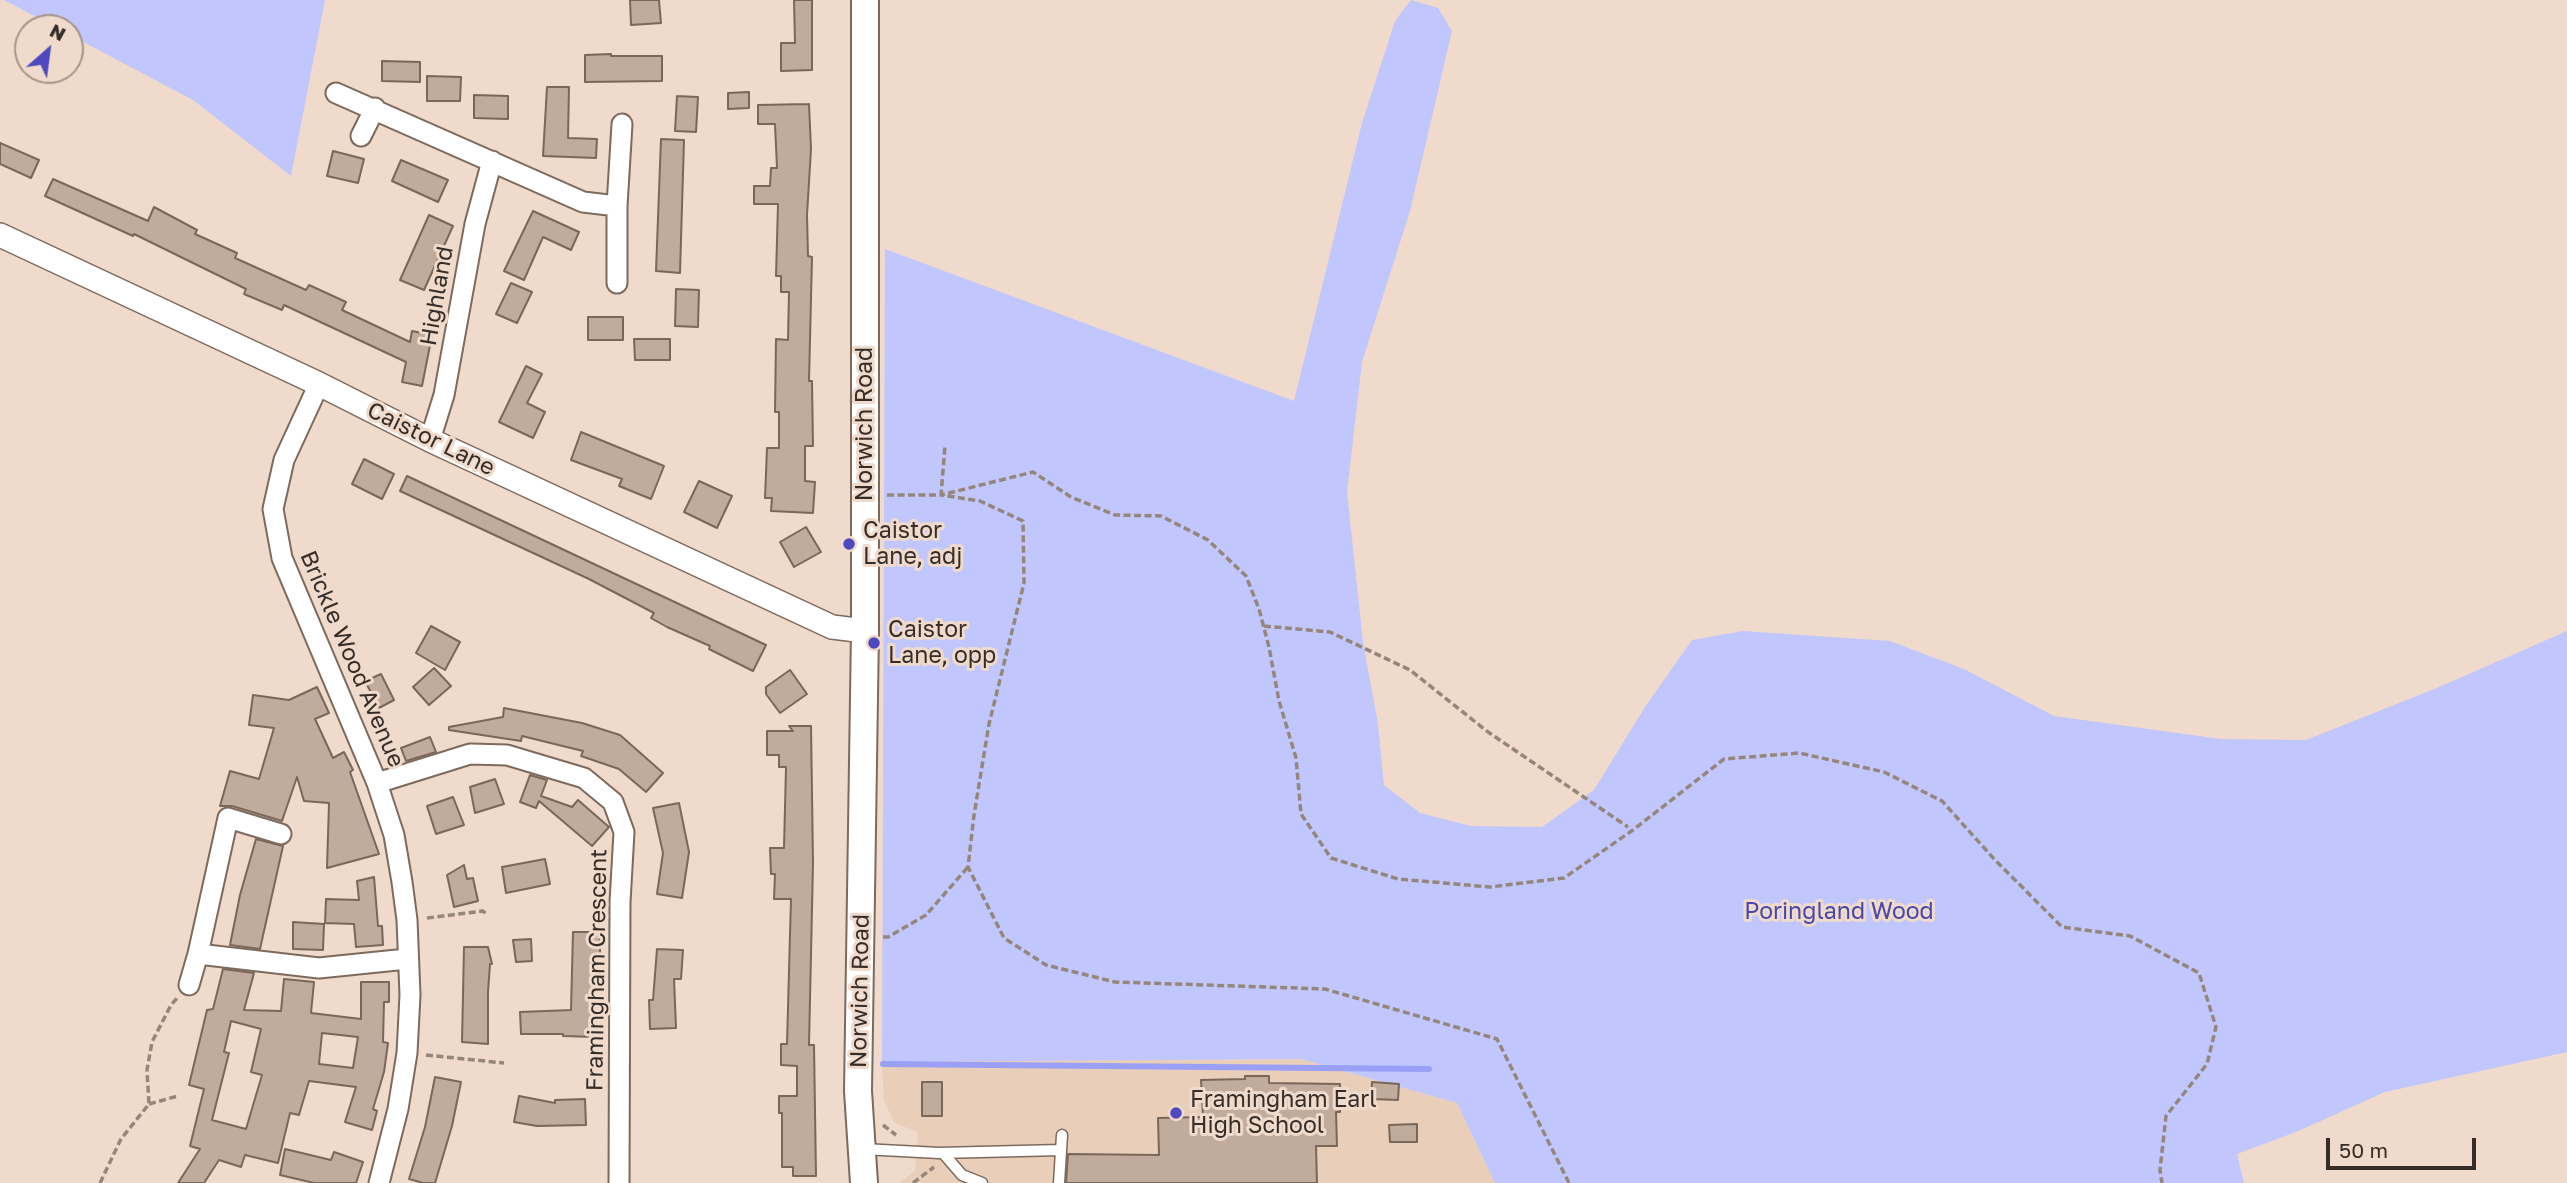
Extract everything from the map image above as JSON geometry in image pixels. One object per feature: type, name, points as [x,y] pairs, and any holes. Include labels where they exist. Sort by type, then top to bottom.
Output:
[{"type":"main road","name":"Norwich Road","points":[[864,1183],[858,1091],[865,631],[865,0]]},
{"type":"street","points":[[336,93],[583,202],[617,206]]},
{"type":"street","points":[[361,136],[375,108]]},
{"type":"street","points":[[617,283],[617,206],[622,124]]},
{"type":"street","name":"Highland","points":[[430,440],[444,395],[475,224],[492,160]]},
{"type":"street","name":"Caistor Lane","points":[[0,235],[319,384],[430,440],[832,627],[865,631]]},
{"type":"street","name":"Brickle Wood Avenue","points":[[319,384],[284,460],[273,509],[282,558],[377,783],[394,835],[407,920],[410,995],[407,1053],[398,1109],[379,1183]]},
{"type":"street","name":"Framingham Crescent","points":[[377,783],[470,754],[507,755],[584,778],[612,802],[624,832],[620,916],[619,1183]]},
{"type":"street","points":[[189,985],[228,818],[281,834]]},
{"type":"street","points":[[198,954],[319,968],[407,959]]},
{"type":"lane","points":[[1059,1183],[1062,1135]]},
{"type":"lane","points":[[862,1149],[943,1153],[1061,1150]]},
{"type":"lane","points":[[943,1153],[962,1174],[982,1183]]},
{"type":"path","points":[[941,495],[945,446]]},
{"type":"path","points":[[941,495],[1033,472],[1071,498],[1115,515],[1161,516],[1208,540],[1246,576],[1264,626],[1279,701],[1296,758],[1301,814],[1331,858],[1398,879],[1490,887],[1564,878],[1633,830],[1724,759],[1799,753],[1884,772],[1942,801],[2062,928],[2130,936],[2199,973],[2216,1027],[2207,1064],[2165,1115],[2160,1170],[2162,1183]]},
{"type":"path","points":[[864,495],[941,495],[980,501],[1023,521],[1024,583],[989,724],[968,867],[1004,938],[1046,965],[1115,982],[1325,989],[1497,1039],[1569,1183]]},
{"type":"path","points":[[1264,626],[1331,632],[1410,670],[1488,732],[1628,827]]},
{"type":"path","points":[[860,937],[888,937],[926,915],[968,867]]},
{"type":"path","points":[[407,920],[483,911],[486,914]]},
{"type":"path","points":[[149,1104],[147,1070],[152,1042],[172,1004],[189,985]]},
{"type":"path","points":[[407,1053],[504,1063]]},
{"type":"path","points":[[100,1183],[121,1139],[149,1104],[178,1096]]},
{"type":"path","points":[[913,1183],[934,1167]]},
{"type":"shaded area","name":"Framingham Earl High School","points":[[1301,1059],[1457,1103],[1495,1183],[900,1183],[915,1170],[918,1132],[895,1123],[884,1101],[882,1062]]},
{"type":"green space","points":[[4,0],[325,0],[291,176],[193,100],[84,42],[84,14],[30,14]]},
{"type":"green space","name":"Poringland Wood","points":[[1411,0],[1438,8],[1452,31],[1410,211],[1362,362],[1347,492],[1363,642],[1378,724],[1384,785],[1420,813],[1471,826],[1542,827],[1594,790],[1645,707],[1692,640],[1743,631],[1890,641],[1964,669],[2054,716],[2221,739],[2306,740],[2439,687],[2567,631],[2567,1052],[2385,1092],[2296,1132],[2237,1154],[2244,1183],[1495,1183],[1457,1103],[1301,1059],[882,1062],[885,249],[1294,401],[1362,123],[1395,21]]},
{"type":"building","points":[[630,0],[659,0],[661,23],[631,25]]},
{"type":"building","points":[[794,0],[812,0],[812,70],[781,71],[781,43],[795,43]]},
{"type":"building","points":[[585,55],[662,56],[662,81],[585,82]]},
{"type":"building","points":[[382,61],[420,62],[420,82],[382,81]]},
{"type":"building","points":[[427,76],[461,77],[460,101],[427,101]]},
{"type":"building","points":[[547,87],[569,87],[568,138],[597,139],[596,158],[543,156]]},
{"type":"building","points":[[749,92],[749,108],[728,109],[728,93]]},
{"type":"building","points":[[474,95],[508,96],[508,119],[474,118]]},
{"type":"building","points":[[677,96],[698,97],[696,132],[675,131]]},
{"type":"building","points":[[809,104],[811,149],[807,215],[808,256],[812,257],[809,381],[812,381],[813,446],[805,446],[805,481],[815,482],[813,513],[771,511],[772,498],[765,498],[767,448],[779,448],[779,412],[775,412],[776,339],[788,340],[789,292],[781,292],[781,276],[776,276],[778,204],[754,204],[754,186],[770,186],[771,168],[777,168],[775,124],[758,124],[758,105]]},
{"type":"building","points":[[661,139],[684,140],[680,273],[656,271]]},
{"type":"building","points":[[0,143],[39,160],[31,178],[0,164]]},
{"type":"building","points":[[333,151],[364,159],[358,183],[327,176]]},
{"type":"building","points":[[401,160],[448,180],[438,202],[392,181]]},
{"type":"building","points":[[53,179],[148,221],[154,207],[197,230],[195,234],[237,253],[235,258],[306,290],[309,285],[346,302],[342,310],[410,342],[412,331],[432,335],[422,386],[402,382],[406,362],[284,305],[282,310],[244,294],[246,289],[134,234],[133,236],[45,196]]},
{"type":"building","points":[[533,211],[579,232],[571,250],[543,237],[524,280],[504,271]]},
{"type":"building","points":[[429,215],[453,226],[424,290],[400,280]]},
{"type":"building","points":[[511,283],[532,292],[517,323],[496,314]]},
{"type":"building","points":[[676,289],[699,290],[698,327],[675,326]]},
{"type":"building","points":[[588,317],[623,317],[623,340],[588,340]]},
{"type":"building","points":[[634,339],[670,339],[670,360],[635,360]]},
{"type":"building","points":[[526,366],[542,374],[527,403],[545,412],[533,438],[499,422]]},
{"type":"building","points":[[581,432],[664,466],[651,499],[619,486],[622,479],[571,460]]},
{"type":"building","points":[[364,459],[394,474],[382,499],[352,484]]},
{"type":"building","points":[[407,476],[766,645],[753,671],[709,649],[710,646],[667,627],[651,618],[654,613],[589,579],[400,491]]},
{"type":"building","points":[[699,481],[732,496],[717,528],[684,512]]},
{"type":"building","points":[[806,527],[821,552],[794,567],[780,542]]},
{"type":"building","points":[[431,626],[460,642],[445,670],[416,653]]},
{"type":"building","points":[[434,668],[451,686],[429,705],[413,687]]},
{"type":"building","points":[[790,670],[807,694],[780,713],[766,694],[766,687]]},
{"type":"building","points":[[381,674],[394,700],[379,708],[365,681]]},
{"type":"building","points":[[317,687],[329,713],[315,719],[333,758],[344,752],[353,770],[350,772],[379,854],[327,868],[329,803],[304,801],[297,777],[282,821],[232,806],[220,806],[230,771],[259,779],[274,728],[249,725],[253,695],[289,700]]},
{"type":"building","points":[[504,708],[582,723],[620,735],[663,773],[646,792],[619,769],[581,756],[583,751],[522,736],[521,741],[449,730],[449,727],[503,717]]},
{"type":"building","points":[[789,726],[811,726],[813,863],[809,1045],[814,1045],[816,1176],[793,1176],[793,1167],[782,1167],[782,1113],[779,1113],[779,1096],[797,1096],[797,1066],[781,1065],[781,1044],[787,1044],[791,899],[774,899],[775,874],[771,874],[770,848],[784,848],[786,767],[779,767],[779,755],[767,755],[767,731],[793,731]]},
{"type":"building","points":[[430,737],[436,752],[406,761],[401,748]]},
{"type":"building","points":[[530,775],[547,780],[541,796],[572,807],[578,800],[609,827],[592,846],[539,801],[536,808],[520,802]]},
{"type":"building","points":[[495,779],[504,804],[475,813],[470,787]]},
{"type":"building","points":[[453,797],[464,825],[436,834],[427,806]]},
{"type":"building","points":[[679,803],[689,852],[682,898],[657,894],[663,853],[653,808]]},
{"type":"building","points":[[256,839],[283,846],[260,949],[230,945],[240,895]]},
{"type":"building","points":[[545,859],[550,884],[506,893],[502,867]]},
{"type":"building","points":[[464,865],[467,879],[473,878],[478,901],[454,907],[447,875]]},
{"type":"building","points":[[374,877],[378,926],[382,926],[383,945],[356,947],[354,924],[325,923],[326,899],[359,900],[357,881]]},
{"type":"building","points":[[293,922],[324,924],[323,950],[293,949]]},
{"type":"building","points":[[573,932],[600,932],[600,964],[594,964],[596,1037],[521,1034],[520,1012],[571,1010]]},
{"type":"building","points":[[531,939],[532,961],[516,962],[513,940]]},
{"type":"building","points":[[464,947],[488,947],[492,964],[488,992],[488,1044],[462,1042]]},
{"type":"building","points":[[657,949],[683,950],[681,979],[674,979],[676,1028],[650,1029],[649,1000],[653,1000]]},
{"type":"building","points":[[223,969],[254,973],[244,1010],[281,1011],[284,979],[314,982],[311,1013],[361,1019],[361,982],[389,982],[389,1002],[384,1002],[383,1042],[388,1043],[384,1072],[373,1109],[377,1111],[372,1130],[345,1122],[356,1087],[309,1081],[299,1115],[290,1113],[278,1163],[245,1155],[241,1167],[219,1160],[204,1183],[178,1183],[200,1149],[190,1146],[204,1089],[189,1085],[207,1010],[213,1009]],"holes":[[[231,1021],[261,1029],[251,1072],[262,1075],[246,1129],[212,1120],[229,1053],[224,1052]],[[322,1033],[358,1037],[353,1068],[319,1064]]]},
{"type":"building","points":[[1245,1076],[1269,1076],[1269,1083],[1340,1084],[1340,1112],[1336,1112],[1337,1146],[1316,1146],[1317,1183],[1066,1183],[1068,1154],[1159,1155],[1158,1118],[1203,1117],[1201,1080],[1245,1079]]},
{"type":"building","points":[[435,1077],[461,1082],[452,1126],[435,1183],[423,1183],[409,1179],[425,1127]]},
{"type":"building","points":[[922,1082],[942,1082],[942,1116],[922,1116]]},
{"type":"building","points":[[1372,1082],[1399,1084],[1398,1100],[1371,1099]]},
{"type":"building","points":[[519,1096],[555,1103],[555,1100],[585,1099],[586,1125],[537,1126],[514,1122]]},
{"type":"building","points":[[1417,1124],[1417,1142],[1390,1142],[1389,1125]]},
{"type":"building","points":[[285,1149],[331,1160],[334,1152],[363,1162],[356,1183],[314,1183],[280,1175]]},
{"type":"waterway","points":[[883,1064],[1429,1069]]},
{"type":"place","name":"Caistor Lane, adj","points":[[849,544]]},
{"type":"place","name":"Caistor Lane, opp","points":[[874,643]]},
{"type":"place","name":"Framingham Earl High School","points":[[1176,1113]]}]
